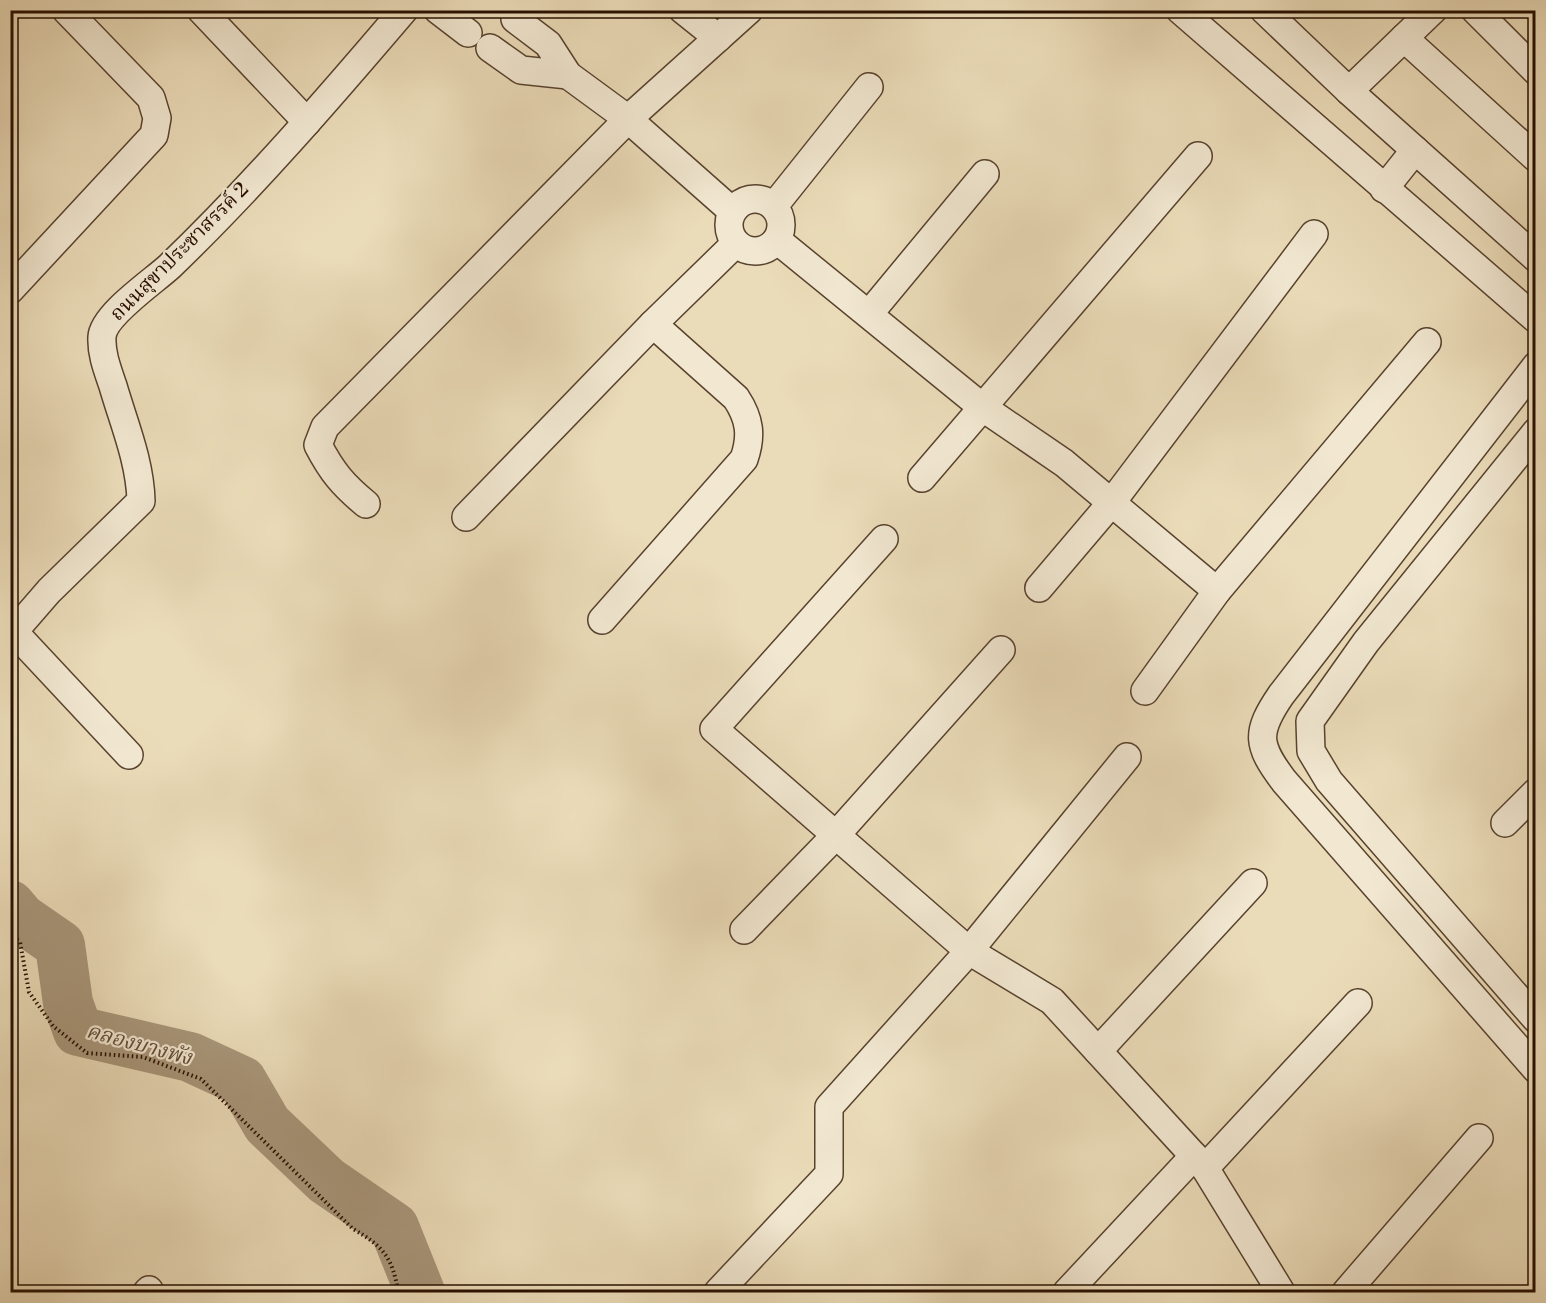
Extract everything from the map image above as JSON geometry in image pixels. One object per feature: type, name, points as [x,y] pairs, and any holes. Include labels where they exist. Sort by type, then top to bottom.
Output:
[{"type":"street","points":[[10,290],[154,135],[157,118],[151,98],[66,10]]},
{"type":"street","points":[[201,10],[307,122]]},
{"type":"street","name":"ถนนสุขาประชาสรรค์ 2","points":[[13,634],[49,591],[141,501],[140,476],[104,356],[102,335],[112,316],[170,266],[307,122],[404,10]]},
{"type":"street","points":[[438,10],[468,33]]},
{"type":"street","points":[[683,10],[718,38]]},
{"type":"street","points":[[366,504],[341,484],[327,463],[318,445],[325,427],[628,119],[748,10]]},
{"type":"street","points":[[1180,10],[1536,319]]},
{"type":"street","points":[[1264,10],[1348,91],[1536,258]]},
{"type":"street","points":[[1348,91],[1433,10]]},
{"type":"street","points":[[1475,10],[1536,71]]},
{"type":"street","points":[[515,19],[548,44],[568,75],[628,119],[732,211]]},
{"type":"street","points":[[1404,38],[1533,150]]},
{"type":"street","points":[[490,48],[521,70],[568,75]]},
{"type":"street","points":[[774,206],[869,87]]},
{"type":"street","points":[[1384,189],[1415,150]]},
{"type":"street","points":[[922,478],[1198,156]]},
{"type":"street","points":[[869,314],[986,174]]},
{"type":"street","points":[[752,198],[764,200],[774,206],[780,216],[782,228],[777,240],[769,248],[758,252],[746,250],[735,244],[729,234],[728,222],[732,211],[741,202],[752,198]]},
{"type":"street","points":[[1039,588],[1112,502],[1314,234]]},
{"type":"street","points":[[777,240],[982,407],[1064,463],[1217,591]]},
{"type":"street","points":[[466,517],[653,324],[735,244]]},
{"type":"street","points":[[602,620],[744,459],[750,441],[746,412],[736,398],[653,324]]},
{"type":"street","points":[[1145,691],[1217,591],[1427,342]]},
{"type":"street","points":[[1536,366],[1281,695],[1265,718],[1262,738],[1266,757],[1284,781],[1536,1069]]},
{"type":"street","points":[[1507,1036],[1533,1011],[1329,781],[1311,751],[1310,721],[1366,642],[1536,432]]},
{"type":"street","points":[[884,539],[714,729],[969,951],[1052,1001],[1200,1162],[1281,1293]]},
{"type":"street","points":[[13,634],[129,754]]},
{"type":"street","points":[[744,930],[836,835],[1001,650]]},
{"type":"street","points":[[718,1293],[829,1174],[829,1107],[969,951],[1127,757]]},
{"type":"street","points":[[1505,823],[1536,792]]},
{"type":"street","points":[[1098,1051],[1253,883]]},
{"type":"street","points":[[1066,1293],[1358,1003]]},
{"type":"street","points":[[1346,1293],[1479,1138]]},
{"type":"path","points":[[10,934],[20,942],[29,992],[53,1026],[87,1053],[143,1057],[201,1079],[353,1229],[378,1243],[395,1272],[398,1293]]},
{"type":"waterway","name":"คลองบางพัง","points":[[10,905],[21,918],[60,945],[68,1003],[78,1031],[190,1057],[242,1081],[267,1124],[327,1181],[394,1227],[420,1292]]}]
